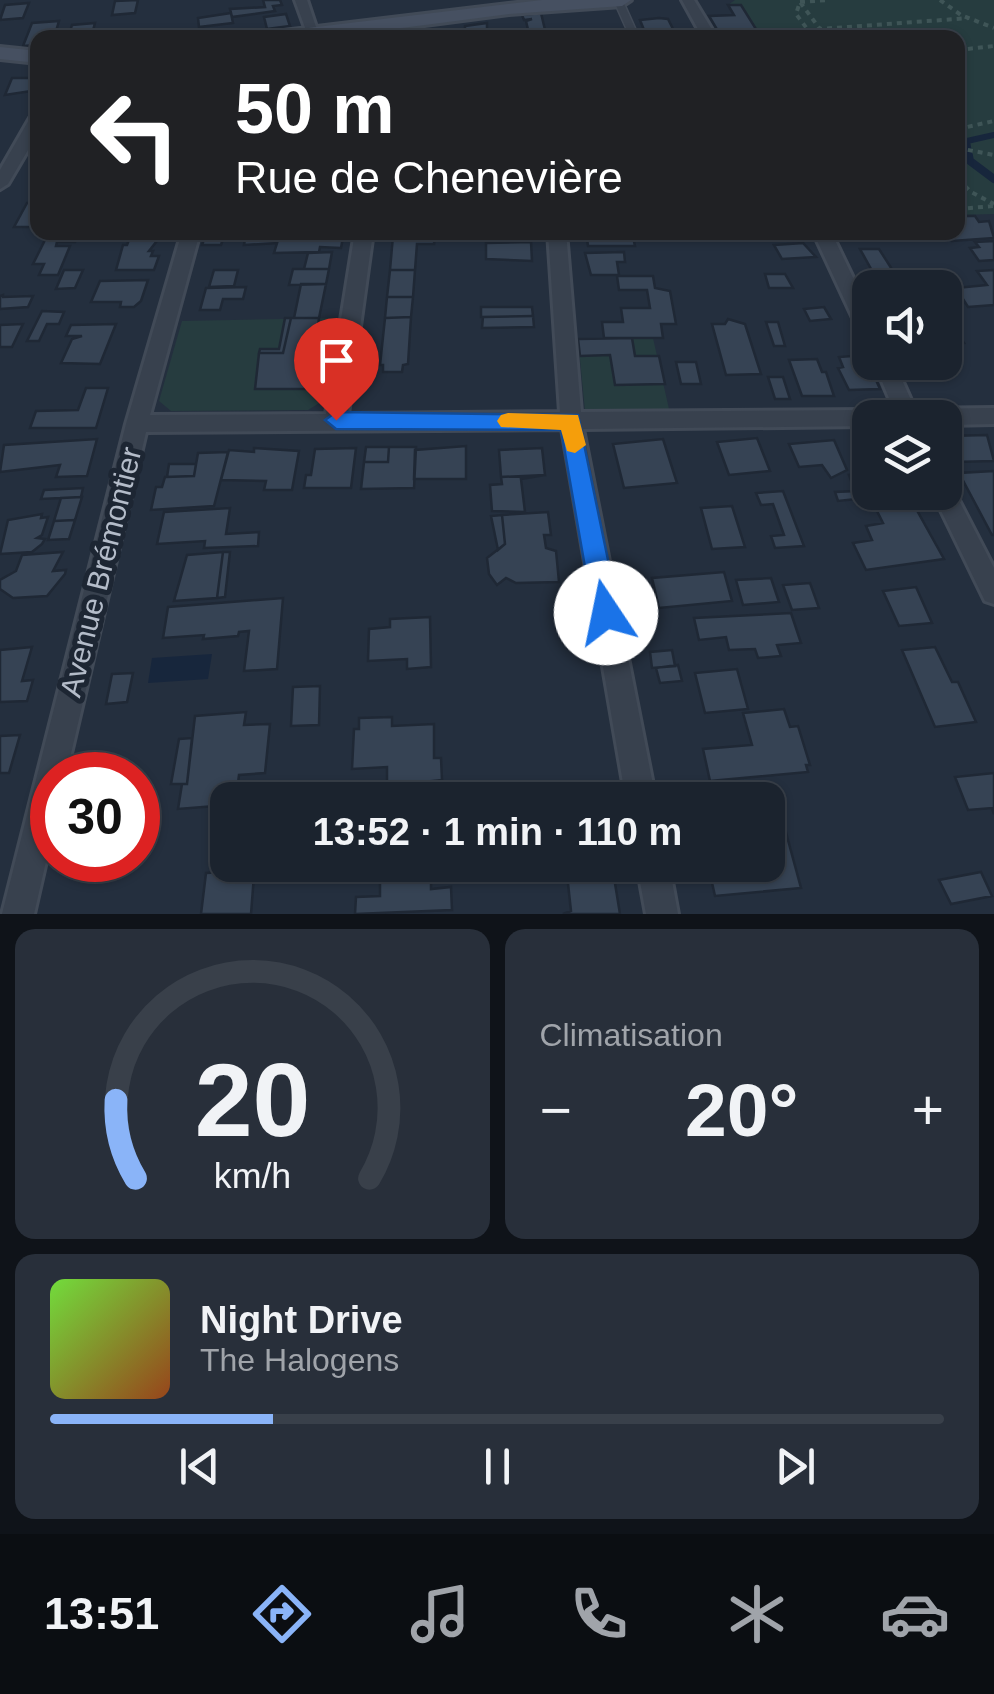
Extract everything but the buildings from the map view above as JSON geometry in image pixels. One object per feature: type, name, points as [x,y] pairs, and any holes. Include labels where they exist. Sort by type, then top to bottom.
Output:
[{"type":"street","points":[[301,0],[313,30]]},
{"type":"street","points":[[390,30],[506,4],[620,0]]},
{"type":"street","points":[[688,0],[705,30]]},
{"type":"street","points":[[0,53],[30,58]]},
{"type":"street","points":[[0,64],[30,60]]},
{"type":"street","points":[[0,184],[30,132]]},
{"type":"street","name":"Avenue Brémontier","points":[[18,914],[138,424],[189,240]]},
{"type":"street","points":[[336,420],[363,240]]},
{"type":"street","points":[[558,240],[570,421],[638,782]]},
{"type":"street","points":[[826,240],[852,294]]},
{"type":"street","points":[[962,416],[994,416]]},
{"type":"street","points":[[138,424],[852,418]]},
{"type":"street","points":[[952,510],[994,593]]},
{"type":"street","points":[[656,882],[662,914]]},
{"type":"lane","points":[[620,0],[632,30]]},
{"type":"path","points":[[800,1],[827,0]]},
{"type":"path","points":[[940,0],[994,28]]},
{"type":"path","points":[[800,1],[820,29],[969,18]]},
{"type":"path","points":[[800,1],[796,14],[808,30]]},
{"type":"path","points":[[965,49],[994,46]]},
{"type":"path","points":[[965,127],[994,121]]},
{"type":"path","points":[[965,150],[994,155]]},
{"type":"path","points":[[965,186],[994,205]]},
{"type":"path","points":[[965,208],[994,205]]},
{"type":"green space","points":[[735,0],[994,0],[994,214],[965,215],[965,30],[718,30],[709,16],[733,15],[728,5]]},
{"type":"green space","points":[[338,318],[326,399],[308,410],[171,411],[159,401],[182,321]]},
{"type":"green space","points":[[653,338],[669,409],[585,411],[578,339]]},
{"type":"water","points":[[212,654],[208,679],[148,683],[152,658]]},
{"type":"waterway","points":[[967,141],[994,135]]},
{"type":"waterway","points":[[967,141],[970,159]]},
{"type":"waterway","points":[[969,156],[970,161],[994,179]]},
{"type":"slow traffic","points":[[508,421],[570,421],[575,445]]},
{"type":"route","points":[[336,420],[570,421],[606,613]]}]
